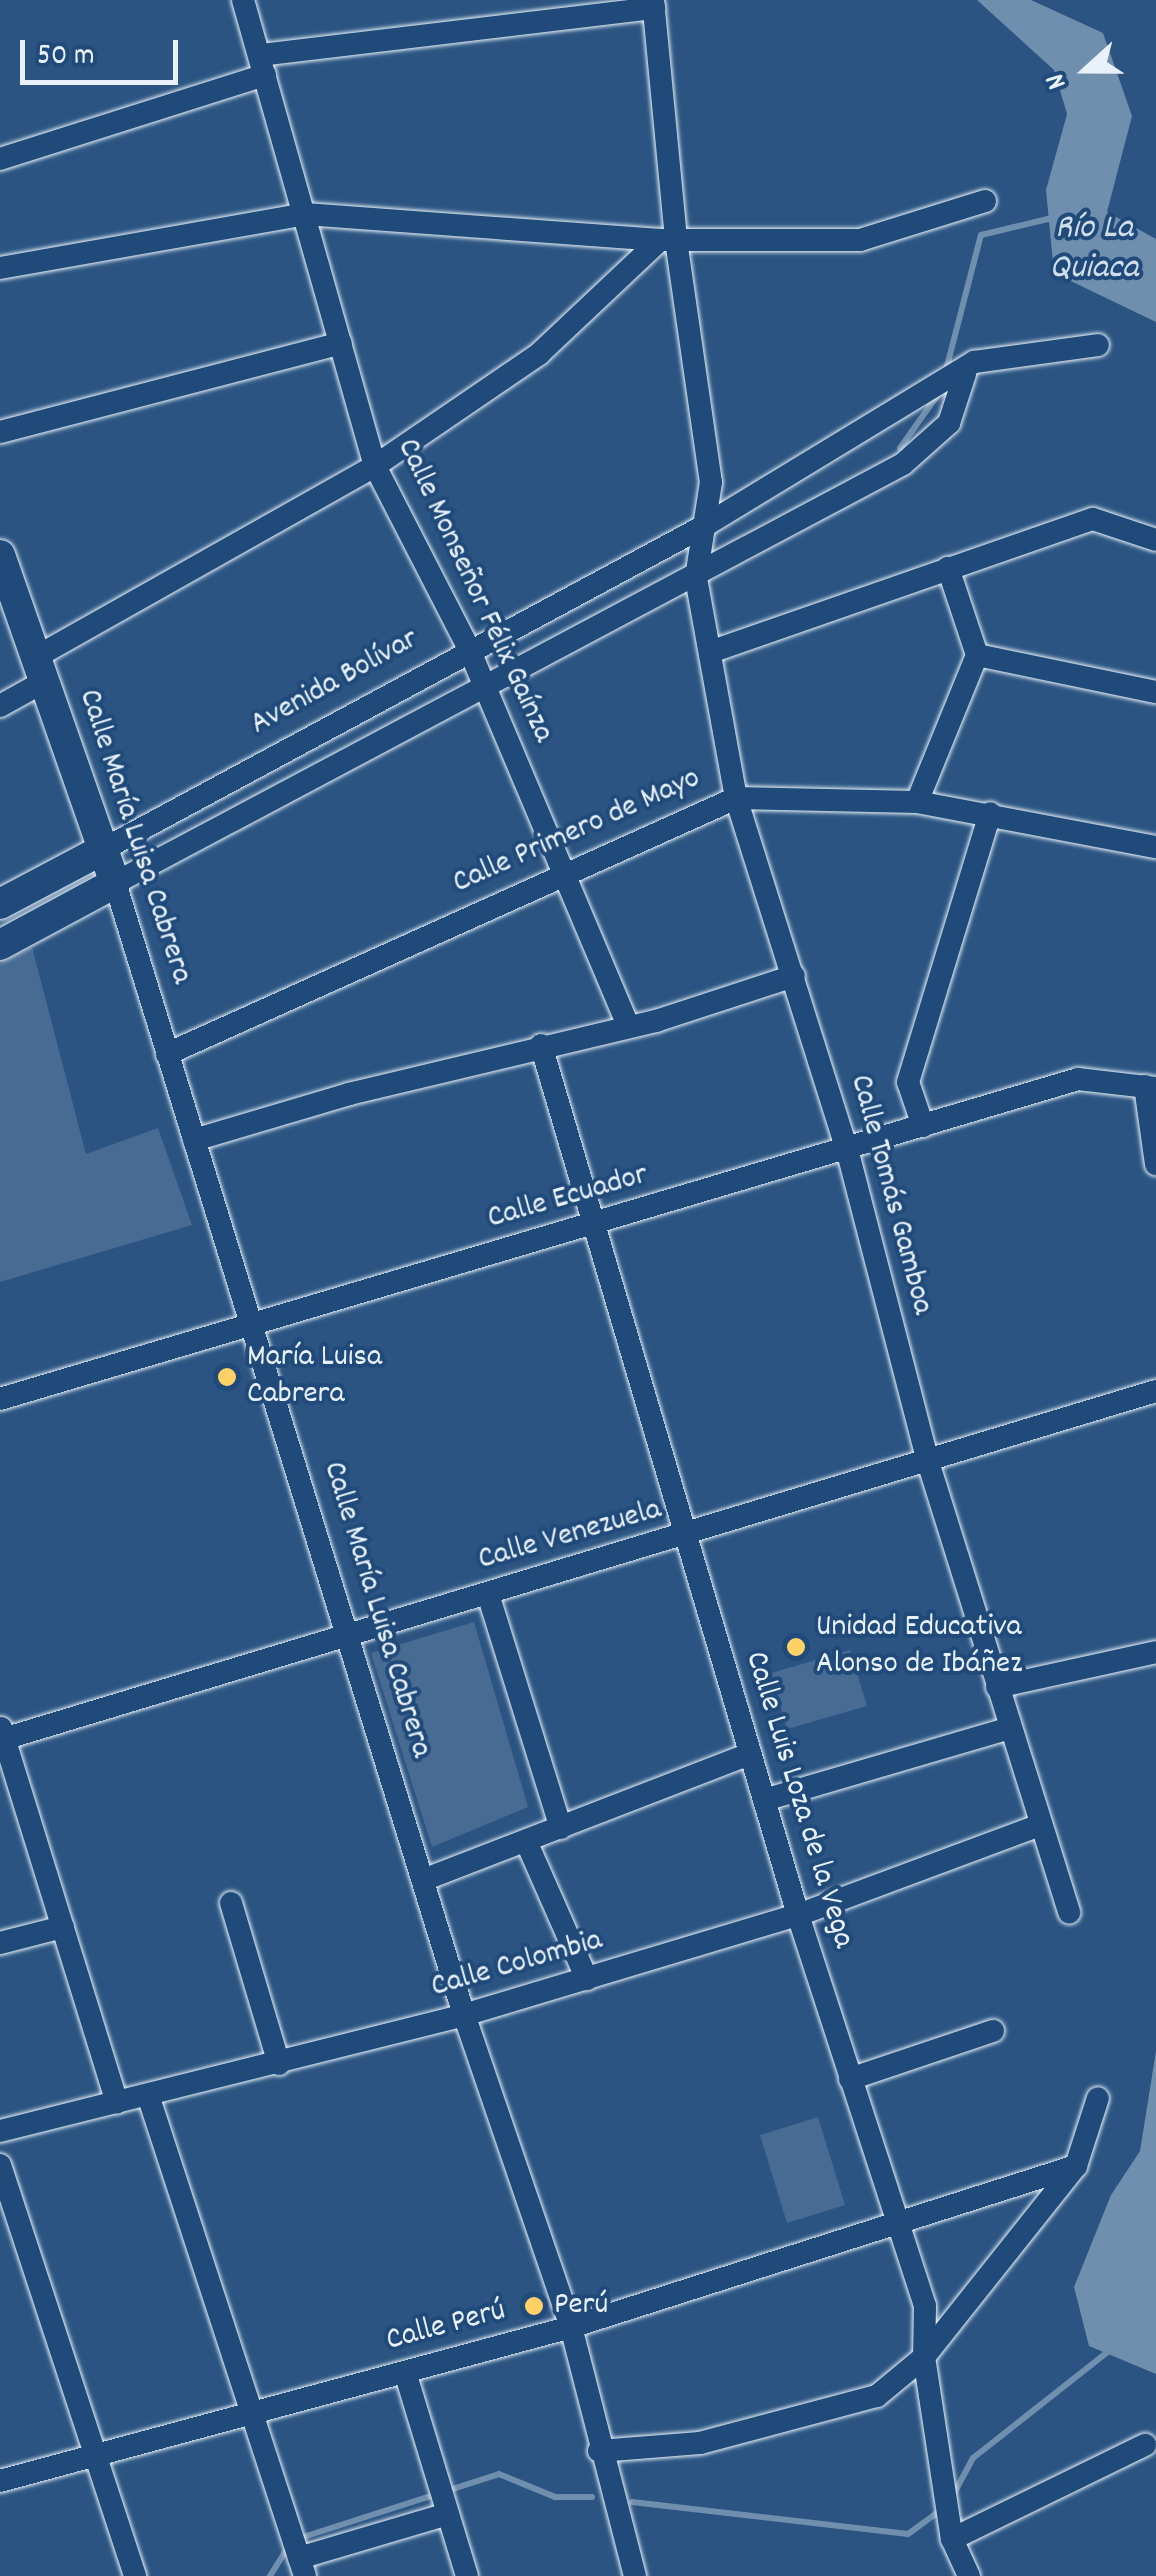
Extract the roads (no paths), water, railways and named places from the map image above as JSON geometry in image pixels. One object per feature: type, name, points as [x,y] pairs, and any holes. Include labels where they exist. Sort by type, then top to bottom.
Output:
[{"type":"main road","name":"Calle María Luisa Cabrera","points":[[3,574],[41,669],[115,883]]},
{"type":"main road","name":"Avenida Bolívar","points":[[0,904],[104,849]]},
{"type":"main road","points":[[0,946],[115,883]]},
{"type":"street","name":"Calle Monseñor Félix Gaínza","points":[[243,0],[375,466],[469,650],[567,868],[628,1026]]},
{"type":"street","points":[[0,159],[262,65],[653,4],[668,240],[710,482],[696,578]]},
{"type":"street","points":[[0,268],[305,214],[668,240],[860,240],[984,201]]},
{"type":"street","points":[[0,706],[41,669],[375,466],[539,354],[668,240]]},
{"type":"street","points":[[0,432],[341,343]]},
{"type":"street","name":"Avenida Bolívar","points":[[104,849],[706,525],[965,374],[974,362],[998,355],[1098,345]]},
{"type":"street","points":[[115,883],[696,578],[932,442],[949,423],[965,374]]},
{"type":"street","points":[[713,651],[1093,519],[1156,540]]},
{"type":"street","points":[[918,802],[976,655],[948,568]]},
{"type":"street","name":"Calle Tomás Gamboa","points":[[696,578],[713,651],[736,798],[846,1149],[929,1465],[1069,1913]]},
{"type":"street","points":[[976,655],[1156,692]]},
{"type":"street","name":"Calle Primero de Mayo","points":[[168,1054],[567,868],[736,798],[918,802],[1156,847]]},
{"type":"street","points":[[923,1126],[908,1082],[990,813]]},
{"type":"street","name":"Calle María Luisa Cabrera","points":[[115,883],[464,2015],[571,2327],[635,2576]]},
{"type":"street","points":[[194,1140],[541,1045],[628,1026],[794,976]]},
{"type":"street","name":"Calle Luis Loza de la Vega","points":[[541,1045],[798,1916],[925,2306],[924,2356],[952,2539],[969,2576]]},
{"type":"street","name":"Calle Ecuador","points":[[0,1398],[593,1226],[1078,1078],[1150,1088]]},
{"type":"street","points":[[1150,1088],[1156,1164]]},
{"type":"street","name":"Calle Venezuela","points":[[2,1734],[929,1465],[1156,1391]]},
{"type":"street","points":[[488,1594],[560,1828]]},
{"type":"street","points":[[998,1687],[1156,1652]]},
{"type":"street","points":[[764,1800],[1010,1728]]},
{"type":"street","points":[[2,1734],[117,2102]]},
{"type":"street","points":[[423,1880],[750,1754]]},
{"type":"street","name":"Calle Colombia","points":[[0,2131],[464,2015],[798,1916],[1040,1825]]},
{"type":"street","points":[[526,1841],[587,1978]]},
{"type":"street","points":[[231,1903],[279,2064]]},
{"type":"street","points":[[0,1943],[63,1927]]},
{"type":"street","points":[[850,2079],[994,2031]]},
{"type":"street","points":[[148,2094],[302,2567],[448,2514]]},
{"type":"street","points":[[600,2451],[700,2443],[877,2396],[924,2356],[1076,2166],[1098,2098]]},
{"type":"street","points":[[0,2166],[135,2576]]},
{"type":"street","name":"Calle Perú","points":[[0,2481],[571,2327],[1076,2166]]},
{"type":"street","points":[[404,2372],[467,2576]]},
{"type":"street","points":[[952,2539],[1145,2445]]},
{"type":"water","name":"Río La Quiaca","points":[[977,0],[1031,0],[1103,33],[1132,116],[1107,212],[1156,239],[1156,322],[1054,273],[1046,190],[1067,114],[1054,70]]},
{"type":"water","points":[[1156,2051],[1156,2374],[1089,2346],[1074,2287],[1111,2195],[1140,2151]]},
{"type":"waterway","points":[[946,370],[981,235],[1052,218]]},
{"type":"waterway","points":[[900,448],[937,396]]},
{"type":"waterway","points":[[952,2497],[973,2458],[1113,2348]]},
{"type":"waterway","points":[[297,2539],[499,2474],[555,2497],[592,2497]]},
{"type":"waterway","points":[[632,2502],[908,2534],[941,2510]]},
{"type":"waterway","points":[[270,2576],[288,2547]]},
{"type":"place","name":"María Luisa Cabrera","points":[[227,1377]]},
{"type":"place","name":"Unidad Educativa Alonso de Ibáñez","points":[[796,1647]]},
{"type":"place","name":"Perú","points":[[534,2306]]}]
